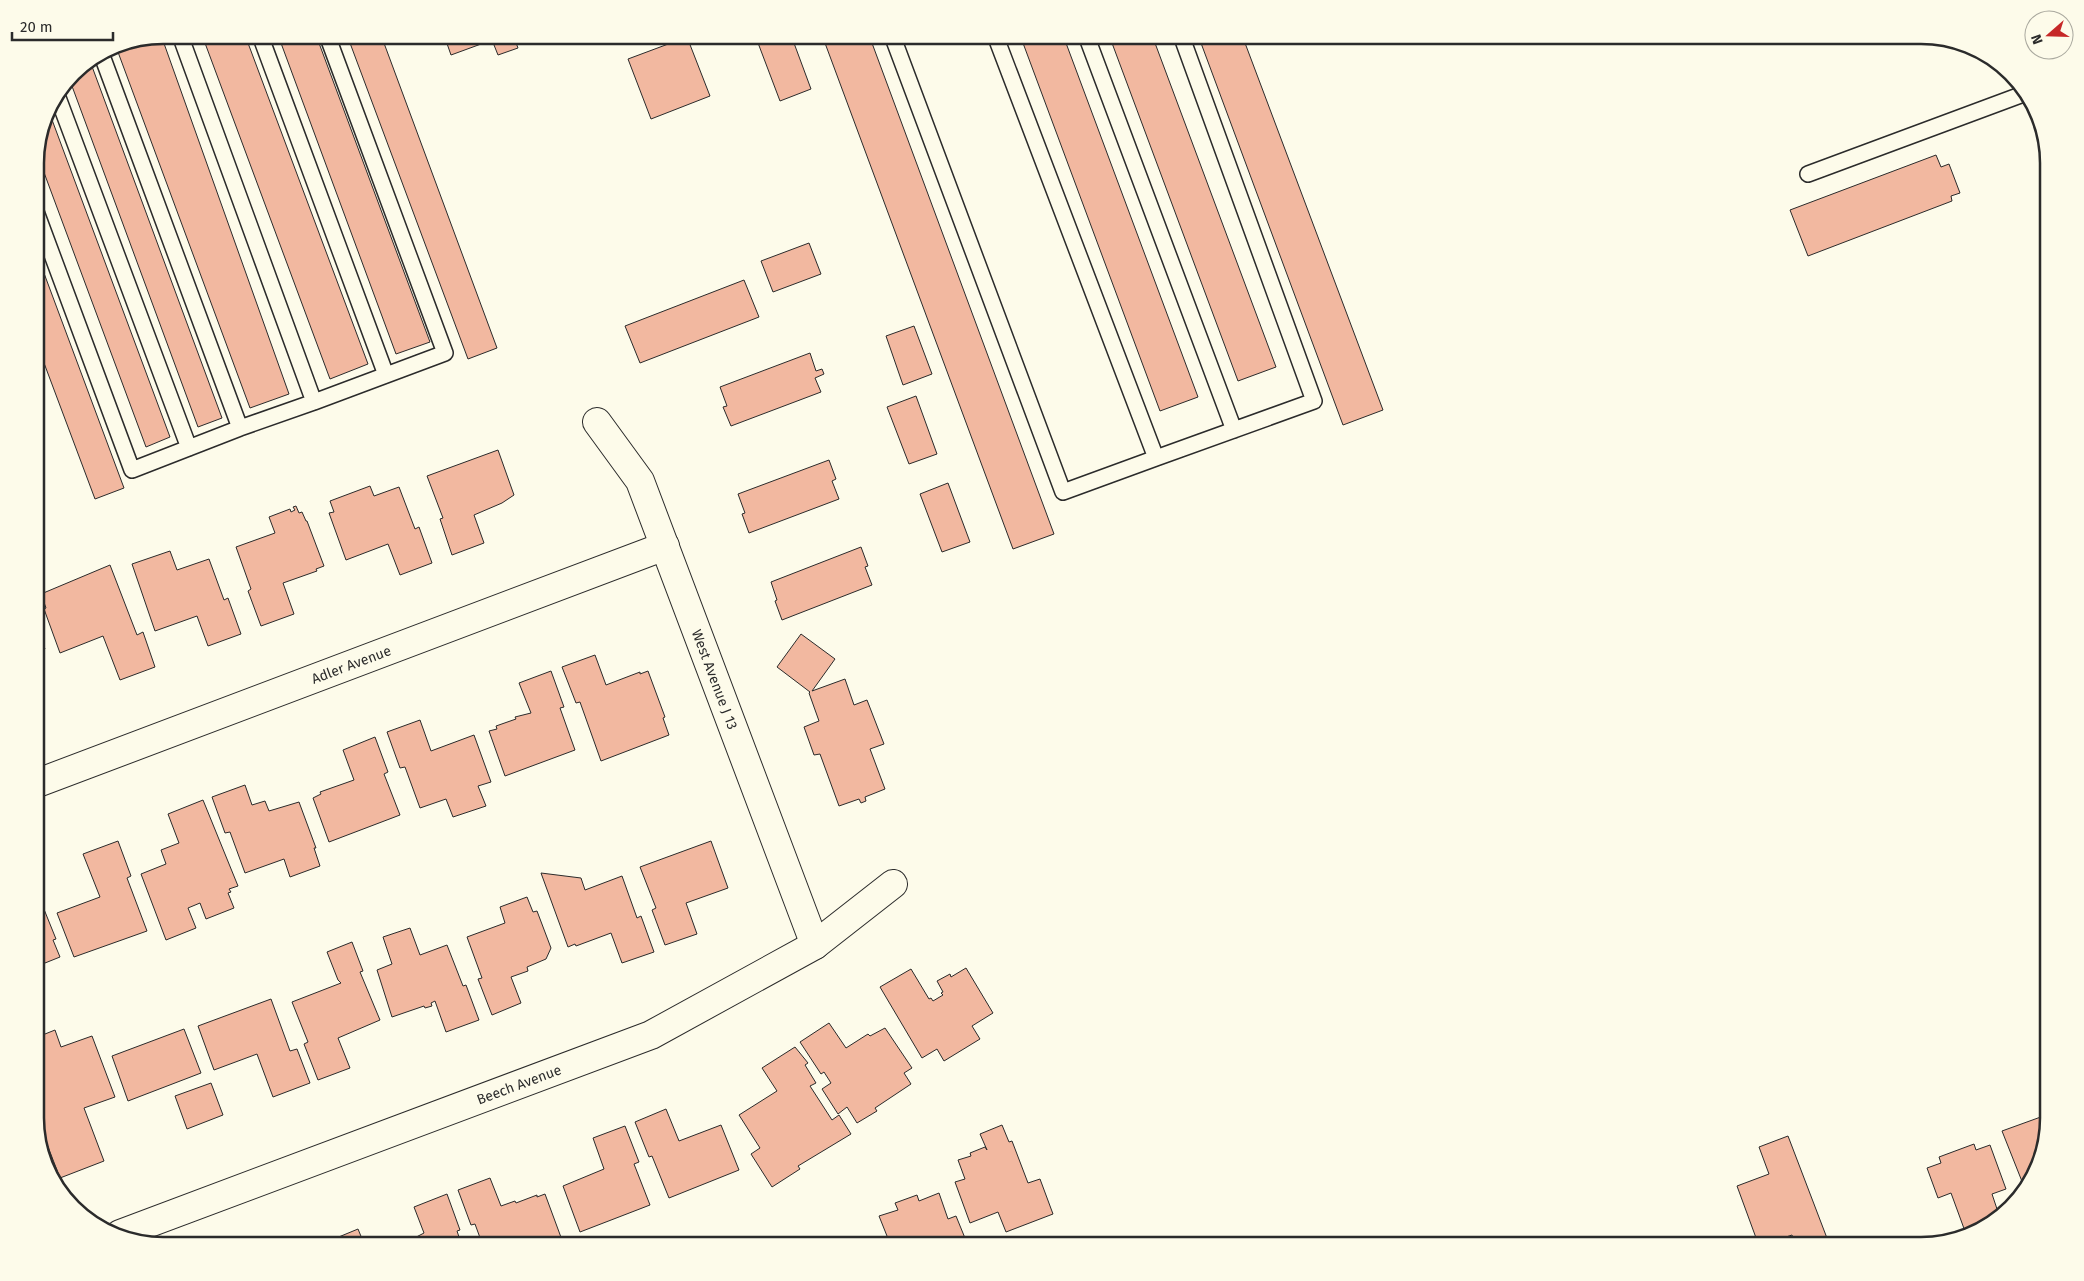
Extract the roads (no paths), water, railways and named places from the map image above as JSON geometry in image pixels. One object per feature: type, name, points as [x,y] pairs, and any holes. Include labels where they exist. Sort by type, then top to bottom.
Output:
[{"type":"street","name":"West Avenue J 13","points":[[598,422],[640,481],[815,945]]},
{"type":"street","name":"Adler Avenue","points":[[44,781],[666,546]]},
{"type":"street","name":"Beech Avenue","points":[[127,1231],[651,1036],[815,945],[893,884]]},
{"type":"lane","points":[[183,44],[314,402]]},
{"type":"lane","points":[[263,44],[386,375]]},
{"type":"lane","points":[[44,233],[132,470],[240,428],[445,353],[330,44]]},
{"type":"lane","points":[[895,44],[1063,492],[1314,401],[1184,44]]},
{"type":"lane","points":[[998,44],[1156,458]]},
{"type":"lane","points":[[1089,44],[1234,430]]},
{"type":"lane","points":[[104,60],[240,428]]},
{"type":"lane","points":[[1808,174],[2020,96]]},
{"type":"lane","points":[[61,102],[189,448]]}]
